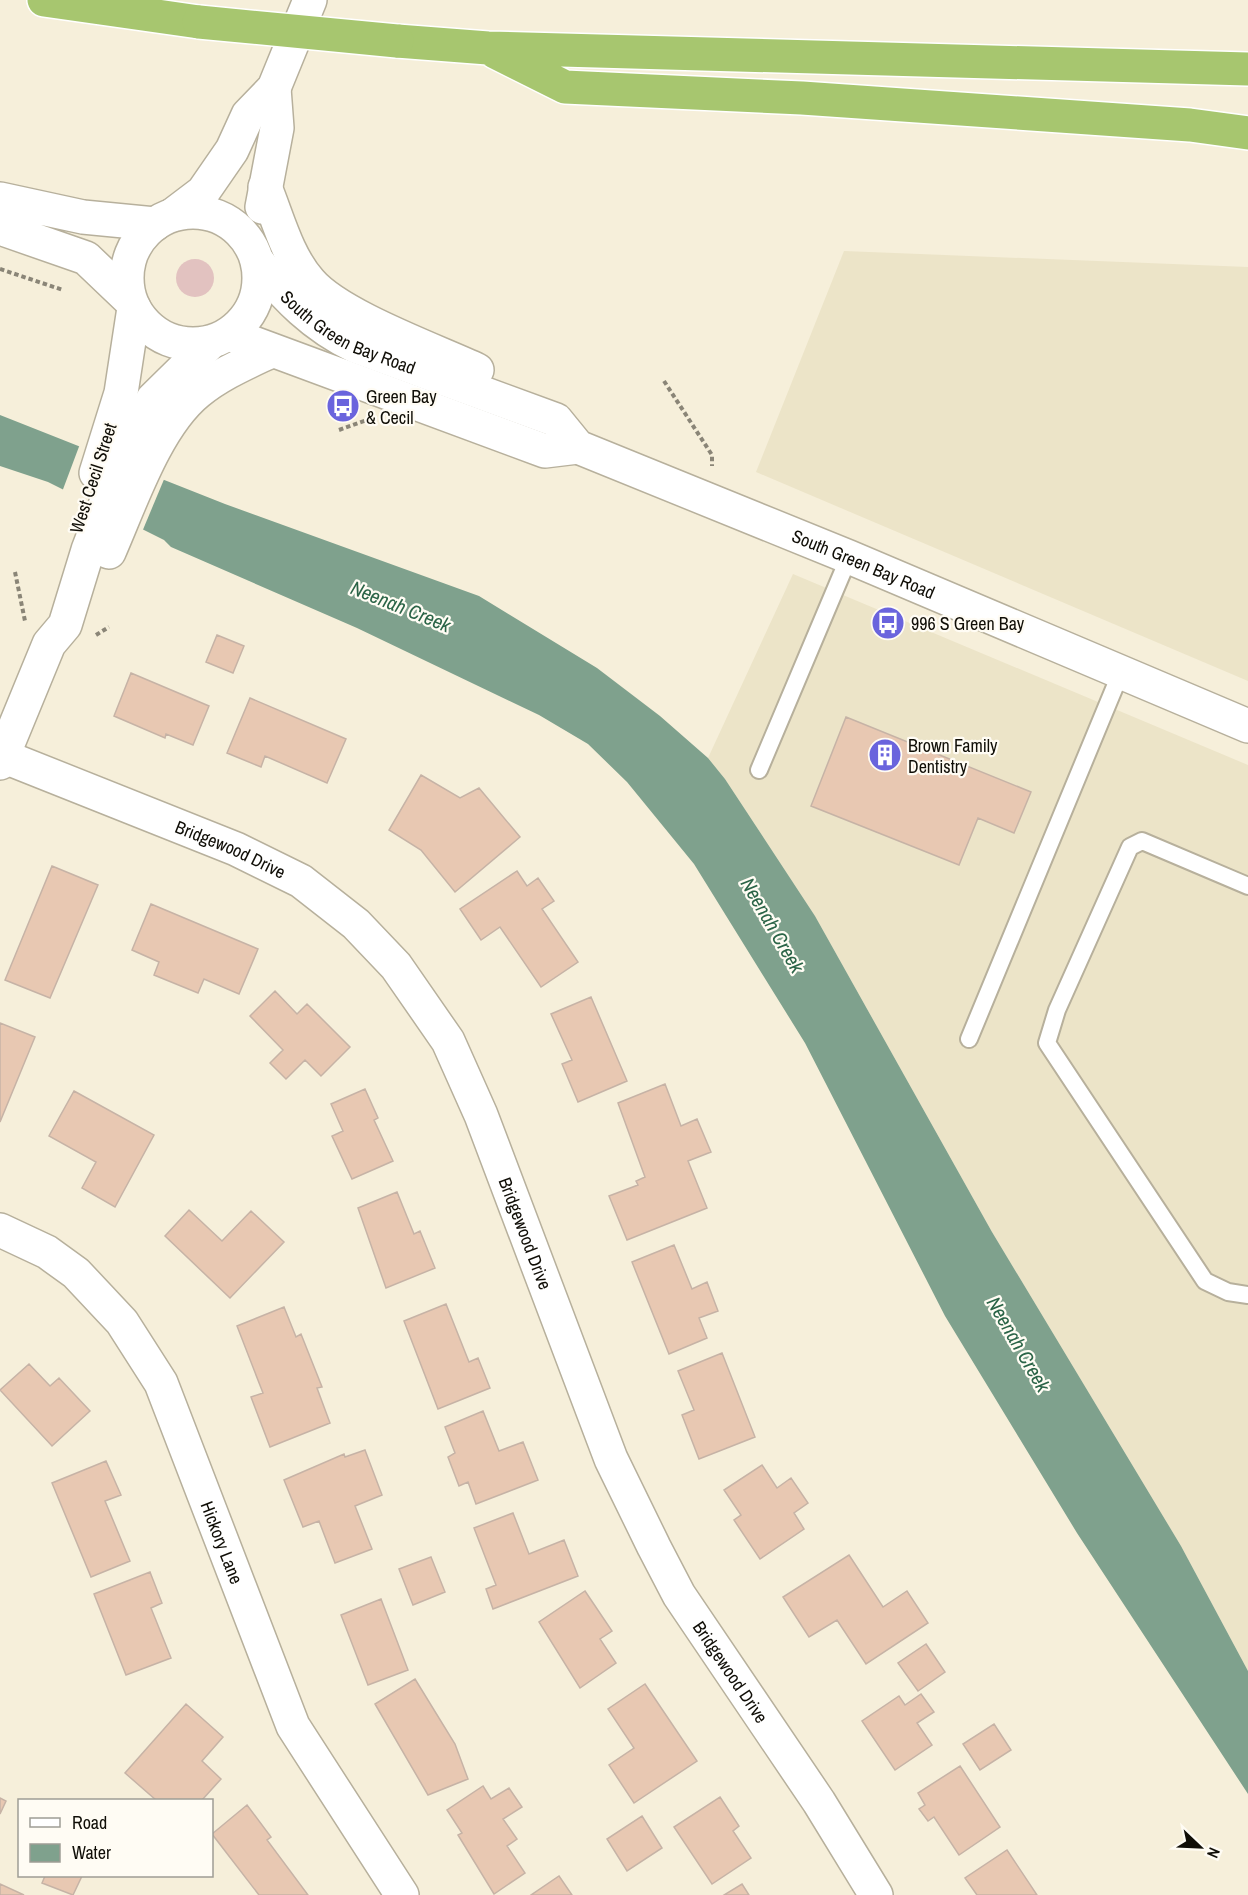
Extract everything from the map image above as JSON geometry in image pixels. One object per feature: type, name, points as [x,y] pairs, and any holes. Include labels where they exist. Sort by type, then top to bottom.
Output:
[{"type":"highway","points":[[44,0],[199,22],[488,48],[1248,69]]},
{"type":"highway","points":[[488,48],[565,87],[814,98],[1190,125],[1248,132]]},
{"type":"main road","points":[[132,304],[126,279],[130,258],[140,239],[203,192],[232,150],[248,115],[274,88],[310,0]]},
{"type":"main road","points":[[0,228],[86,258],[100,268],[153,332],[170,341],[190,345],[220,339],[244,321],[254,304],[259,284],[254,253],[277,128],[274,88]]},
{"type":"main road","points":[[266,187],[288,248],[311,284],[342,307],[387,330],[504,382],[556,420]]},
{"type":"main road","points":[[0,199],[83,217],[165,219],[196,212],[216,216],[235,226],[254,253]]},
{"type":"main road","name":"South Green Bay Road","points":[[254,253],[297,308],[334,336],[556,420],[578,447]]},
{"type":"main road","name":"West Cecil Street","points":[[128,450],[121,393],[132,304]]},
{"type":"main road","name":"South Green Bay Road","points":[[220,339],[271,351],[545,451],[578,447],[849,557],[1248,726]]},
{"type":"main road","name":"West Cecil Street","points":[[101,517],[128,450],[153,399],[220,339]]},
{"type":"main road","points":[[1,758],[57,635],[89,595],[101,517],[128,450],[170,424],[198,391],[231,370],[271,351]]},
{"type":"main road","name":"Bridgewood Drive","points":[[1,758],[236,849],[301,881],[356,924],[396,966],[448,1041],[531,1242],[611,1459],[654,1547],[679,1594],[819,1802],[876,1895]]},
{"type":"main road","name":"Hickory Lane","points":[[0,1230],[47,1252],[75,1273],[122,1322],[161,1383],[293,1726],[402,1895]]},
{"type":"lane","points":[[759,770],[849,557]]},
{"type":"lane","points":[[969,1038],[1121,672]]},
{"type":"lane","points":[[1248,886],[1142,841],[1130,847],[1057,1010],[1047,1043],[1205,1281],[1227,1292],[1248,1295]]},
{"type":"path","points":[[0,269],[63,290]]},
{"type":"path","points":[[664,381],[712,455],[711,500]]},
{"type":"shaded area","points":[[844,251],[1248,267],[1248,681],[756,472]]},
{"type":"shaded area","points":[[195,259],[209,264],[214,278],[209,292],[195,297],[181,292],[176,278],[181,264]]},
{"type":"shaded area","points":[[793,574],[1248,765],[1248,1671],[1181,1546],[992,1232],[815,916],[725,779],[708,758]]},
{"type":"water","name":"Neenah Creek","points":[[0,415],[225,504],[479,596],[597,668],[660,716],[708,758],[725,779],[815,916],[992,1232],[1181,1546],[1248,1671],[1248,1794],[1077,1533],[945,1316],[805,1043],[694,864],[627,782],[588,744],[539,715],[357,628],[171,547],[164,540],[48,482],[0,466]]},
{"type":"pier","points":[[80,444],[165,477],[142,532],[62,492]]},
{"type":"building","points":[[217,635],[244,646],[233,673],[206,662]]},
{"type":"building","points":[[131,673],[209,706],[193,745],[166,734],[165,738],[114,716]]},
{"type":"building","points":[[250,698],[346,739],[327,783],[265,756],[261,767],[227,753]]},
{"type":"building","name":"Brown Family Dentistry","points":[[846,717],[1031,792],[1014,833],[978,818],[959,865],[811,806]]},
{"type":"building","points":[[421,775],[460,798],[479,788],[520,837],[455,892],[421,850],[389,830]]},
{"type":"building","points":[[52,866],[98,885],[50,998],[5,980]]},
{"type":"building","points":[[517,871],[527,886],[538,878],[554,901],[542,909],[578,962],[541,987],[500,927],[481,940],[460,909]]},
{"type":"building","points":[[151,904],[258,949],[239,994],[204,979],[198,993],[154,975],[159,962],[132,950]]},
{"type":"building","points":[[275,991],[297,1014],[307,1004],[350,1047],[321,1076],[305,1060],[286,1079],[270,1063],[283,1050],[250,1016]]},
{"type":"building","points":[[591,997],[627,1081],[578,1102],[562,1064],[572,1060],[551,1014]]},
{"type":"building","points":[[0,1023],[35,1037],[0,1122]]},
{"type":"building","points":[[665,1084],[681,1126],[697,1119],[711,1152],[688,1161],[707,1208],[627,1240],[609,1196],[638,1185],[636,1181],[645,1177],[618,1103]]},
{"type":"building","points":[[365,1089],[378,1118],[374,1120],[393,1161],[352,1179],[332,1136],[343,1131],[331,1104]]},
{"type":"building","points":[[74,1091],[154,1135],[115,1207],[82,1188],[96,1162],[49,1136]]},
{"type":"building","points":[[397,1192],[414,1234],[420,1231],[435,1268],[386,1288],[358,1208]]},
{"type":"building","points":[[189,1210],[222,1241],[251,1211],[284,1242],[230,1298],[165,1236]]},
{"type":"building","points":[[674,1245],[692,1289],[707,1282],[718,1311],[699,1318],[707,1338],[669,1354],[632,1262]]},
{"type":"building","points":[[446,1304],[469,1362],[478,1358],[490,1388],[438,1409],[404,1321]]},
{"type":"building","points":[[284,1307],[296,1337],[301,1334],[322,1387],[317,1388],[330,1423],[270,1447],[251,1397],[263,1393],[237,1326]]},
{"type":"building","points":[[722,1353],[755,1437],[699,1459],[682,1415],[694,1410],[678,1371]]},
{"type":"building","points":[[29,1364],[50,1386],[59,1378],[90,1411],[52,1446],[0,1390]]},
{"type":"building","points":[[483,1411],[499,1451],[523,1442],[538,1480],[476,1504],[468,1482],[459,1486],[448,1457],[455,1453],[445,1427]]},
{"type":"building","points":[[365,1450],[382,1495],[355,1506],[372,1549],[335,1563],[319,1521],[303,1527],[284,1480],[344,1454],[345,1457]]},
{"type":"building","points":[[106,1461],[121,1495],[105,1501],[130,1561],[91,1577],[52,1483]]},
{"type":"building","points":[[762,1465],[777,1488],[791,1478],[808,1503],[794,1513],[804,1529],[760,1559],[734,1520],[741,1515],[724,1490]]},
{"type":"building","points":[[513,1513],[529,1554],[564,1540],[578,1576],[493,1609],[486,1589],[496,1585],[474,1528]]},
{"type":"building","points":[[849,1555],[883,1607],[907,1591],[928,1623],[866,1664],[837,1620],[809,1637],[783,1597]]},
{"type":"building","points":[[431,1557],[445,1592],[413,1605],[399,1569]]},
{"type":"building","points":[[150,1572],[162,1603],[151,1608],[171,1658],[126,1675],[94,1594]]},
{"type":"building","points":[[585,1591],[612,1631],[600,1639],[616,1663],[580,1688],[539,1622]]},
{"type":"building","points":[[381,1599],[408,1670],[368,1685],[341,1615]]},
{"type":"building","points":[[926,1644],[945,1672],[918,1691],[898,1663]]},
{"type":"building","points":[[415,1679],[455,1744],[468,1779],[428,1795],[375,1704]]},
{"type":"building","points":[[645,1684],[697,1761],[634,1803],[609,1765],[634,1748],[608,1709]]},
{"type":"building","points":[[921,1694],[934,1712],[917,1723],[932,1745],[895,1770],[862,1721],[899,1696],[905,1705]]},
{"type":"building","points":[[186,1704],[223,1737],[202,1761],[221,1779],[203,1799],[155,1799],[125,1773]]},
{"type":"building","points":[[994,1724],[1011,1750],[980,1770],[963,1744]]},
{"type":"building","points":[[960,1766],[1000,1827],[959,1855],[934,1817],[928,1821],[919,1809],[925,1805],[918,1793]]},
{"type":"building","points":[[483,1786],[491,1799],[509,1788],[522,1807],[503,1819],[517,1839],[507,1846],[525,1873],[494,1894],[458,1835],[462,1833],[447,1810]]},
{"type":"building","points":[[720,1797],[739,1826],[733,1831],[751,1858],[712,1884],[674,1827]]},
{"type":"building","points":[[0,1798],[6,1801],[0,1814]]},
{"type":"building","points":[[247,1805],[271,1837],[267,1840],[308,1895],[259,1895],[213,1833]]},
{"type":"building","points":[[642,1816],[662,1848],[627,1871],[607,1839]]},
{"type":"building","points":[[1007,1850],[1037,1895],[977,1895],[965,1878]]},
{"type":"building","points":[[559,1876],[572,1895],[531,1895]]},
{"type":"building","points":[[45,1877],[82,1877],[73,1895],[42,1883]]},
{"type":"building","points":[[0,1884],[24,1895],[0,1895]]},
{"type":"building","points":[[742,1884],[749,1895],[724,1895]]},
{"type":"place","name":"Green Bay & Cecil","points":[[343,406]]},
{"type":"place","name":"996 S Green Bay","points":[[888,623]]},
{"type":"place","name":"Brown Family Dentistry","points":[[885,755]]}]
